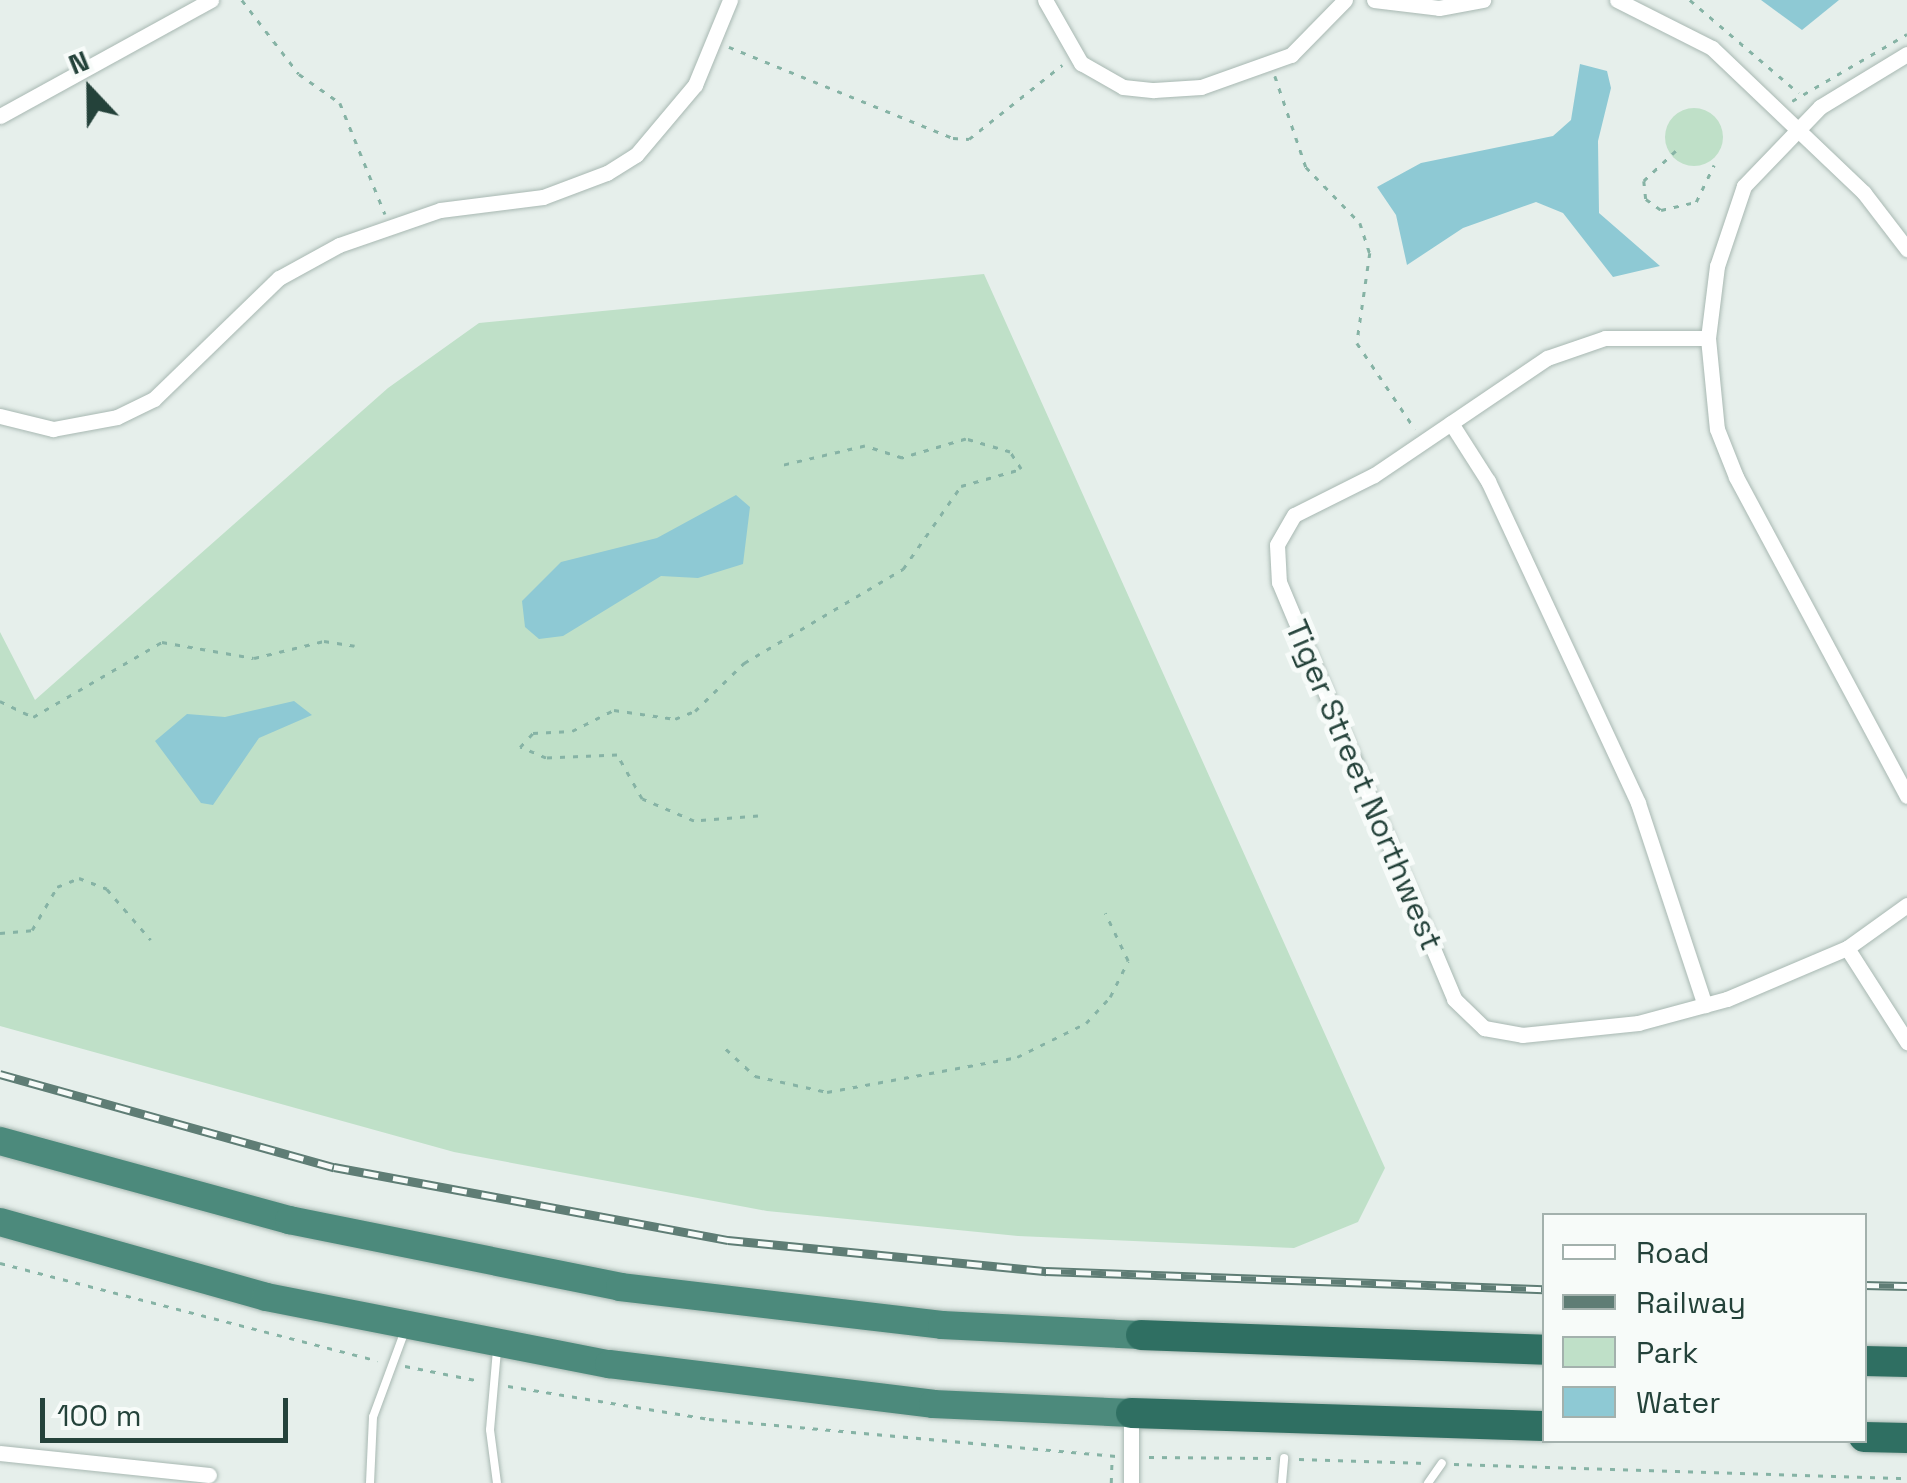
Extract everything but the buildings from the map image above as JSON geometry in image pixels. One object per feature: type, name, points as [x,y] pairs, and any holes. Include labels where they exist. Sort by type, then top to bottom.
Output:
[{"type":"highway","points":[[0,1141],[290,1220],[620,1287],[942,1325],[1542,1350]]},
{"type":"highway","points":[[0,1222],[406,1328],[498,1345],[933,1404],[1542,1426]]},
{"type":"highway","points":[[1867,1361],[1907,1362]]},
{"type":"highway","points":[[1867,1437],[1907,1438]]},
{"type":"street","points":[[0,116],[211,0]]},
{"type":"street","points":[[0,416],[35,429],[74,429],[154,399],[280,278],[389,226],[543,197],[606,172],[662,130],[715,44],[730,0]]},
{"type":"street","points":[[1045,0],[1078,59],[1123,88],[1154,90],[1201,86],[1270,63],[1310,44],[1345,0]]},
{"type":"street","points":[[1374,0],[1420,8],[1484,0]]},
{"type":"street","points":[[1617,0],[1712,48],[1796,128],[1907,249]]},
{"type":"street","points":[[1907,54],[1899,65],[1796,128],[1744,186],[1717,266],[1708,338],[1717,430],[1736,477],[1907,796]]},
{"type":"street","points":[[1424,443],[1575,346],[1708,338]]},
{"type":"street","points":[[1451,423],[1488,481],[1638,803],[1705,1005],[1847,948],[1907,905]]},
{"type":"street","name":"Tiger Street Northwest","points":[[1424,443],[1309,504],[1277,545],[1288,606],[1469,1020],[1499,1034],[1546,1034],[1705,1005]]},
{"type":"street","points":[[1847,948],[1907,1042]]},
{"type":"street","points":[[1131,1483],[1132,1414]]},
{"type":"street","points":[[0,1453],[209,1475]]},
{"type":"lane","points":[[370,1483],[374,1416],[406,1328]]},
{"type":"lane","points":[[497,1483],[492,1383],[498,1345]]},
{"type":"lane","points":[[1282,1483],[1284,1458]]},
{"type":"lane","points":[[1428,1483],[1442,1464]]},
{"type":"path","points":[[242,0],[299,74],[340,103],[389,226]]},
{"type":"path","points":[[1690,0],[1800,94]]},
{"type":"path","points":[[1780,112],[1800,94],[1907,34]]},
{"type":"path","points":[[715,44],[953,138],[968,139],[1078,59]]},
{"type":"path","points":[[1270,63],[1306,167],[1360,223],[1370,253],[1357,343],[1424,443]]},
{"type":"path","points":[[1676,151],[1655,170],[1646,200],[1672,210],[1704,194],[1714,165]]},
{"type":"path","points":[[758,816],[694,820],[642,799],[617,755],[546,758],[520,747],[532,733],[572,732],[614,710],[675,719],[695,712],[744,663],[903,568],[961,486],[1021,469],[1010,452],[966,439],[902,458],[865,446],[780,466]]},
{"type":"path","points":[[0,701],[33,717],[162,642],[254,658],[324,641],[356,646]]},
{"type":"path","points":[[0,933],[32,930],[58,887],[79,878],[107,889],[151,940]]},
{"type":"path","points":[[726,1049],[755,1076],[827,1092],[1017,1058],[1086,1023],[1110,997],[1128,960],[1105,913]]},
{"type":"path","points":[[0,1263],[394,1364],[492,1383],[709,1419],[1112,1455],[1111,1483]]},
{"type":"path","points":[[1147,1457],[1907,1478]]},
{"type":"green space","points":[[1694,108],[1715,116],[1723,137],[1715,158],[1694,166],[1673,158],[1665,137],[1673,116]]},
{"type":"green space","points":[[984,274],[1385,1168],[1358,1222],[1294,1248],[1018,1236],[767,1211],[454,1152],[0,1026],[0,632],[35,700],[388,388],[479,323]]},
{"type":"water","points":[[1761,0],[1839,0],[1802,30]]},
{"type":"water","points":[[1580,64],[1607,71],[1611,88],[1598,141],[1599,213],[1660,266],[1613,277],[1563,213],[1536,202],[1463,228],[1407,265],[1396,215],[1377,187],[1421,163],[1553,136],[1571,120]]},
{"type":"water","points":[[736,495],[750,507],[743,564],[698,578],[661,576],[563,636],[539,639],[525,627],[522,601],[561,562],[657,538]]},
{"type":"water","points":[[294,701],[312,715],[259,738],[213,805],[201,803],[155,741],[187,714],[225,717]]},
{"type":"railway","points":[[0,1074],[334,1167],[728,1240],[1046,1271],[1542,1289]]},
{"type":"railway","points":[[1867,1285],[1907,1286]]}]
